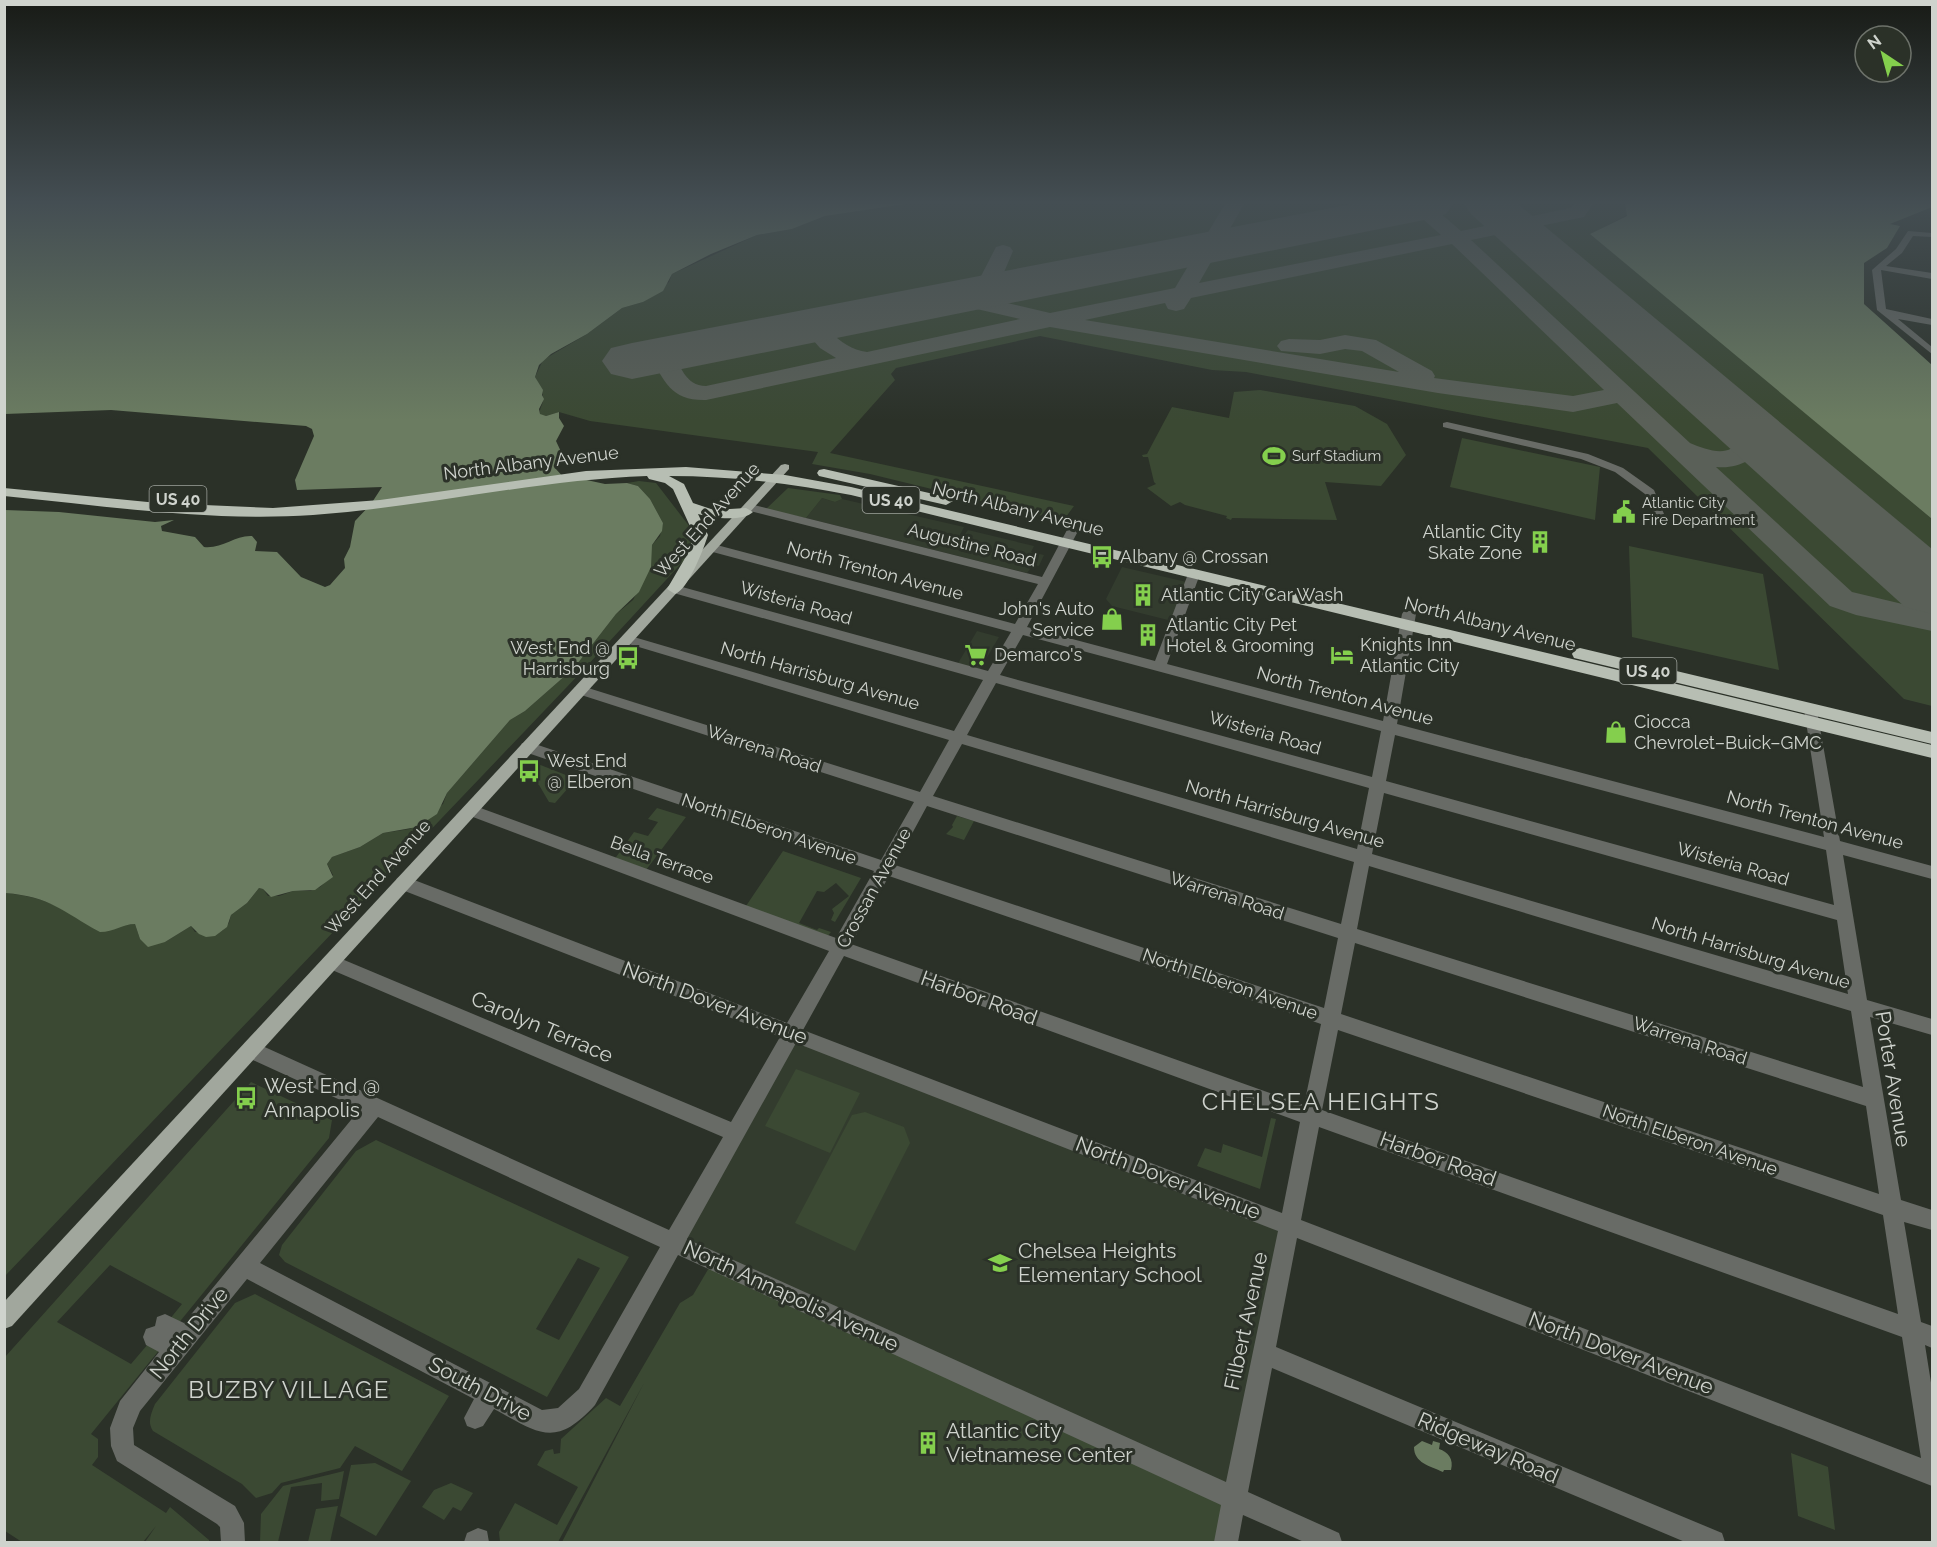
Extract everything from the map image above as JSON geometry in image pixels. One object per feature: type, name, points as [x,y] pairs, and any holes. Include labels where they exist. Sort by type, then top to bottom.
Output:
[{"type":"highway","name":"North Albany Avenue","points":[[4,492],[236,512],[294,512],[352,502],[587,471],[683,462],[780,472],[851,491],[1069,538],[1812,716],[1932,738]]},
{"type":"highway","name":"North Albany Avenue","points":[[587,471],[607,474],[780,472]]},
{"type":"highway","points":[[607,474],[654,476],[670,480],[679,487],[699,526],[700,539],[675,589]]},
{"type":"highway","name":"North Albany Avenue","points":[[4,482],[234,503],[352,502]]},
{"type":"highway","points":[[689,506],[712,514],[748,510]]},
{"type":"highway","name":"North Albany Avenue","points":[[1069,538],[1194,574],[1408,619]]},
{"type":"highway","name":"North Albany Avenue","points":[[1812,716],[1932,752]]},
{"type":"main road","name":"West End Avenue","points":[[4,1318],[748,510],[780,472]]},
{"type":"street","points":[[1877,276],[1881,307],[1932,351]]},
{"type":"street","points":[[1887,314],[1932,322]]},
{"type":"street","points":[[1447,425],[1584,456],[1619,470],[1650,492],[1658,514]]},
{"type":"street","name":"Augustine Road","points":[[748,510],[1045,582]]},
{"type":"street","name":"Crossan Avenue","points":[[674,1242],[1069,538]]},
{"type":"street","name":"North Trenton Avenue","points":[[713,548],[1932,872]]},
{"type":"street","points":[[1159,667],[1194,574]]},
{"type":"street","name":"Wisteria Road","points":[[675,589],[1844,915]]},
{"type":"street","name":"Filbert Avenue","points":[[1226,1542],[1389,728],[1408,619]]},
{"type":"street","name":"North Harrisburg Avenue","points":[[627,639],[1932,1027]]},
{"type":"street","name":"Warrena Road","points":[[580,690],[1874,1100]]},
{"type":"street","name":"Porter Avenue","points":[[1812,716],[1892,1207],[1922,1334],[1932,1456]]},
{"type":"street","name":"North Elberon Avenue","points":[[528,747],[1932,1220]]},
{"type":"street","name":"Bella Terrace","points":[[470,810],[841,946]]},
{"type":"street","name":"North Dover Avenue","points":[[403,883],[1932,1474]]},
{"type":"street","name":"Harbor Road","points":[[841,946],[934,982],[1605,1218],[1922,1334]]},
{"type":"street","name":"Carolyn Terrace","points":[[331,962],[736,1133]]},
{"type":"street","name":"North Annapolis Avenue","points":[[251,1050],[1330,1542]]},
{"type":"street","name":"North Drive","points":[[233,1542],[232,1523],[226,1515],[125,1453],[120,1434],[126,1413],[374,1107]]},
{"type":"street","name":"South Drive","points":[[244,1266],[544,1422],[558,1421],[572,1412],[587,1397],[674,1242]]},
{"type":"street","points":[[159,1331],[181,1343]]},
{"type":"street","name":"Ridgeway Road","points":[[1263,1353],[1713,1542]]},
{"type":"street","points":[[475,1418],[490,1394]]},
{"type":"shaded area","points":[[5,276],[671,276],[663,291],[643,302],[622,308],[587,334],[551,354],[539,365],[535,377],[543,390],[544,399],[539,409],[540,414],[546,416],[559,412],[559,418],[564,426],[556,441],[563,456],[555,463],[555,468],[566,480],[582,479],[605,484],[627,483],[638,486],[650,499],[663,523],[662,531],[652,545],[651,567],[639,592],[616,614],[574,668],[525,711],[510,720],[447,793],[437,814],[417,827],[383,833],[360,847],[332,857],[327,864],[333,877],[315,890],[293,891],[271,897],[259,888],[247,903],[231,915],[227,927],[215,936],[206,937],[191,926],[165,942],[148,947],[140,939],[135,924],[100,932],[45,902],[5,893],[5,510],[59,512],[155,522],[174,520],[161,526],[162,531],[195,537],[204,547],[217,546],[252,536],[257,542],[255,551],[277,552],[301,577],[325,587],[330,585],[345,568],[344,559],[350,547],[355,521],[371,504],[382,487],[297,490],[295,480],[314,436],[312,429],[306,426],[111,410],[5,414]]},
{"type":"shaded area","points":[[671,276],[1641,276],[1932,519],[1932,706],[1904,699],[1648,448],[1246,372],[1212,370],[1040,336],[896,368],[891,374],[895,380],[830,453],[1074,506],[1063,521],[870,474],[812,464],[818,452],[590,421],[559,412],[546,416],[540,415],[543,396],[535,377],[543,360],[587,334],[622,308],[643,302],[669,282]]},
{"type":"shaded area","points":[[1641,276],[1864,276],[1864,304],[1932,365],[1932,519]]},
{"type":"shaded area","name":"Surf Stadium","points":[[1260,390],[1355,406],[1387,424],[1406,455],[1381,486],[1325,482],[1337,520],[1232,518],[1231,520],[1226,518],[1227,516],[1180,502],[1171,506],[1147,488],[1156,484],[1148,457],[1142,455],[1147,454],[1172,407],[1229,418],[1234,392]]},
{"type":"shaded area","points":[[1462,438],[1600,467],[1595,520],[1450,487]]},
{"type":"shaded area","points":[[639,481],[656,483],[693,531],[689,555],[585,668],[5,1276],[5,893],[50,903],[101,930],[135,924],[140,939],[165,942],[191,926],[195,932],[222,931],[229,923],[231,915],[247,903],[259,888],[263,889],[268,896],[279,896],[293,891],[310,891],[320,887],[333,875],[327,864],[332,857],[360,847],[383,833],[410,829],[443,804],[447,793],[510,720],[525,711],[574,668],[616,614],[633,600],[650,567],[650,551],[660,536],[663,523],[650,499],[638,486],[627,483]]},
{"type":"shaded area","points":[[788,488],[840,495],[842,499],[835,502],[822,498],[806,518],[765,510]]},
{"type":"shaded area","points":[[822,498],[835,502],[842,499],[964,527],[960,535],[964,535],[968,530],[1034,546],[1031,552],[1044,555],[1039,566],[1033,565],[1027,573],[806,518]]},
{"type":"shaded area","points":[[1629,546],[1763,574],[1779,670],[1632,637]]},
{"type":"shaded area","points":[[1122,567],[1191,583],[1176,622],[1112,606],[1106,599]]},
{"type":"shaded area","points":[[977,631],[999,637],[979,671],[957,665]]},
{"type":"shaded area","points":[[538,764],[576,779],[555,803],[549,802],[539,785],[528,775]]},
{"type":"shaded area","points":[[657,808],[686,817],[646,870],[614,860],[634,832],[648,836],[658,822],[648,819]]},
{"type":"shaded area","points":[[957,816],[974,821],[964,840],[946,834],[953,827]]},
{"type":"shaded area","points":[[783,851],[861,878],[835,922],[831,920],[834,913],[832,909],[849,896],[836,883],[824,892],[817,891],[799,923],[817,930],[819,928],[831,932],[827,937],[746,906]]},
{"type":"shaded area","name":"Chelsea Heights Elementary School","points":[[793,1032],[1290,1225],[1235,1498],[674,1242]]},
{"type":"shaded area","points":[[796,1069],[860,1093],[830,1153],[765,1126]]},
{"type":"shaded area","points":[[251,1082],[332,1120],[329,1138],[173,1330],[165,1325],[182,1304],[110,1265],[57,1322],[131,1364],[154,1337],[165,1343],[91,1434],[98,1439],[98,1457],[92,1465],[166,1513],[170,1507],[209,1542],[145,1542],[156,1526],[143,1542],[22,1542],[5,1531],[5,1357]]},
{"type":"shaded area","points":[[865,1112],[904,1127],[910,1143],[855,1251],[795,1223],[852,1115]]},
{"type":"shaded area","points":[[1271,1118],[1276,1119],[1260,1189],[1197,1166],[1205,1148],[1221,1153],[1223,1144],[1262,1157]]},
{"type":"shaded area","points":[[376,1140],[629,1257],[547,1397],[285,1262],[279,1255],[282,1245],[356,1151]],"holes":[[[578,1258],[600,1268],[559,1340],[536,1329]]]},
{"type":"shaded area","points":[[713,1261],[1235,1498],[1226,1542],[562,1542],[644,1383],[558,1542],[500,1542],[499,1532],[515,1503],[557,1525],[578,1487],[537,1465],[545,1451],[553,1449],[554,1454],[560,1453],[561,1439],[606,1398],[620,1406],[680,1303],[693,1295]]},
{"type":"shaded area","points":[[255,1294],[449,1396],[402,1471],[355,1446],[340,1468],[281,1483],[272,1493],[256,1498],[242,1484],[153,1431],[150,1421],[155,1404],[235,1303]]},
{"type":"shaded area","points":[[1422,1441],[1432,1445],[1433,1441],[1440,1443],[1439,1449],[1448,1454],[1451,1459],[1451,1470],[1443,1472],[1428,1466],[1417,1457],[1414,1447]]},
{"type":"shaded area","points":[[1791,1453],[1828,1467],[1835,1530],[1798,1516]]},
{"type":"shaded area","points":[[375,1463],[411,1481],[376,1536],[340,1516],[351,1465]]},
{"type":"shaded area","points":[[344,1471],[339,1499],[321,1501],[322,1483],[291,1487],[278,1542],[260,1542],[261,1514],[283,1486]]},
{"type":"shaded area","points":[[451,1483],[473,1493],[461,1511],[453,1507],[444,1520],[422,1507],[434,1490]]},
{"type":"shaded area","points":[[338,1506],[330,1542],[308,1542],[316,1509]]},
{"type":"taxiway","points":[[992,276],[988,284],[974,294],[976,302],[1050,320]]},
{"type":"taxiway","points":[[1182,293],[1192,276]]},
{"type":"taxiway","points":[[1182,293],[1266,276]]},
{"type":"taxiway","points":[[1497,276],[1620,392]]},
{"type":"taxiway","points":[[1050,320],[1182,293]]},
{"type":"taxiway","points":[[1176,304],[1182,293]]},
{"type":"taxiway","points":[[867,359],[1050,320]]},
{"type":"taxiway","points":[[1050,320],[1438,386],[1573,404],[1605,399],[1620,392]]},
{"type":"taxiway","points":[[826,323],[817,332],[828,343],[847,354],[867,359]]},
{"type":"taxiway","points":[[1289,346],[1320,347],[1345,342],[1368,345],[1423,376]]},
{"type":"taxiway","points":[[662,355],[678,383],[683,388],[697,393],[867,359]]},
{"type":"taxiway","points":[[1620,392],[1841,599],[1856,605],[1932,621]]},
{"type":"taxiway","points":[[1681,449],[1711,458],[1732,458],[1748,449],[1753,439],[1747,428]]},
{"type":"runway","points":[[632,361],[1063,276]]},
{"type":"runway","points":[[1571,276],[1932,589]]},
{"type":"place","name":"Surf Stadium","points":[[1274,456]]},
{"type":"place","name":"Atlantic City Fire Department","points":[[1624,512]]},
{"type":"place","name":"Atlantic City Skate Zone","points":[[1540,542]]},
{"type":"place","name":"Albany @ Crossan","points":[[1102,557]]},
{"type":"place","name":"Atlantic City Car Wash","points":[[1143,595]]},
{"type":"place","name":"John's Auto Service","points":[[1112,619]]},
{"type":"place","name":"Atlantic City Pet Hotel & Grooming","points":[[1148,635]]},
{"type":"place","name":"Demarco's","points":[[976,655]]},
{"type":"place","name":"Knights Inn Atlantic City","points":[[1342,655]]},
{"type":"place","name":"West End @ Harrisburg","points":[[628,658]]},
{"type":"place","name":"Ciocca Chevrolet–Buick–GMC","points":[[1616,732]]},
{"type":"place","name":"West End @ Elberon","points":[[529,771]]},
{"type":"place","name":"West End @ Annapolis","points":[[246,1098]]},
{"type":"place","name":"Chelsea Heights Elementary School","points":[[1000,1263]]},
{"type":"place","name":"Atlantic City Vietnamese Center","points":[[928,1443]]},
{"type":"district","name":"CHELSEA HEIGHTS","points":[[1321,1102]]},
{"type":"district","name":"BUZBY VILLAGE","points":[[289,1390]]}]
